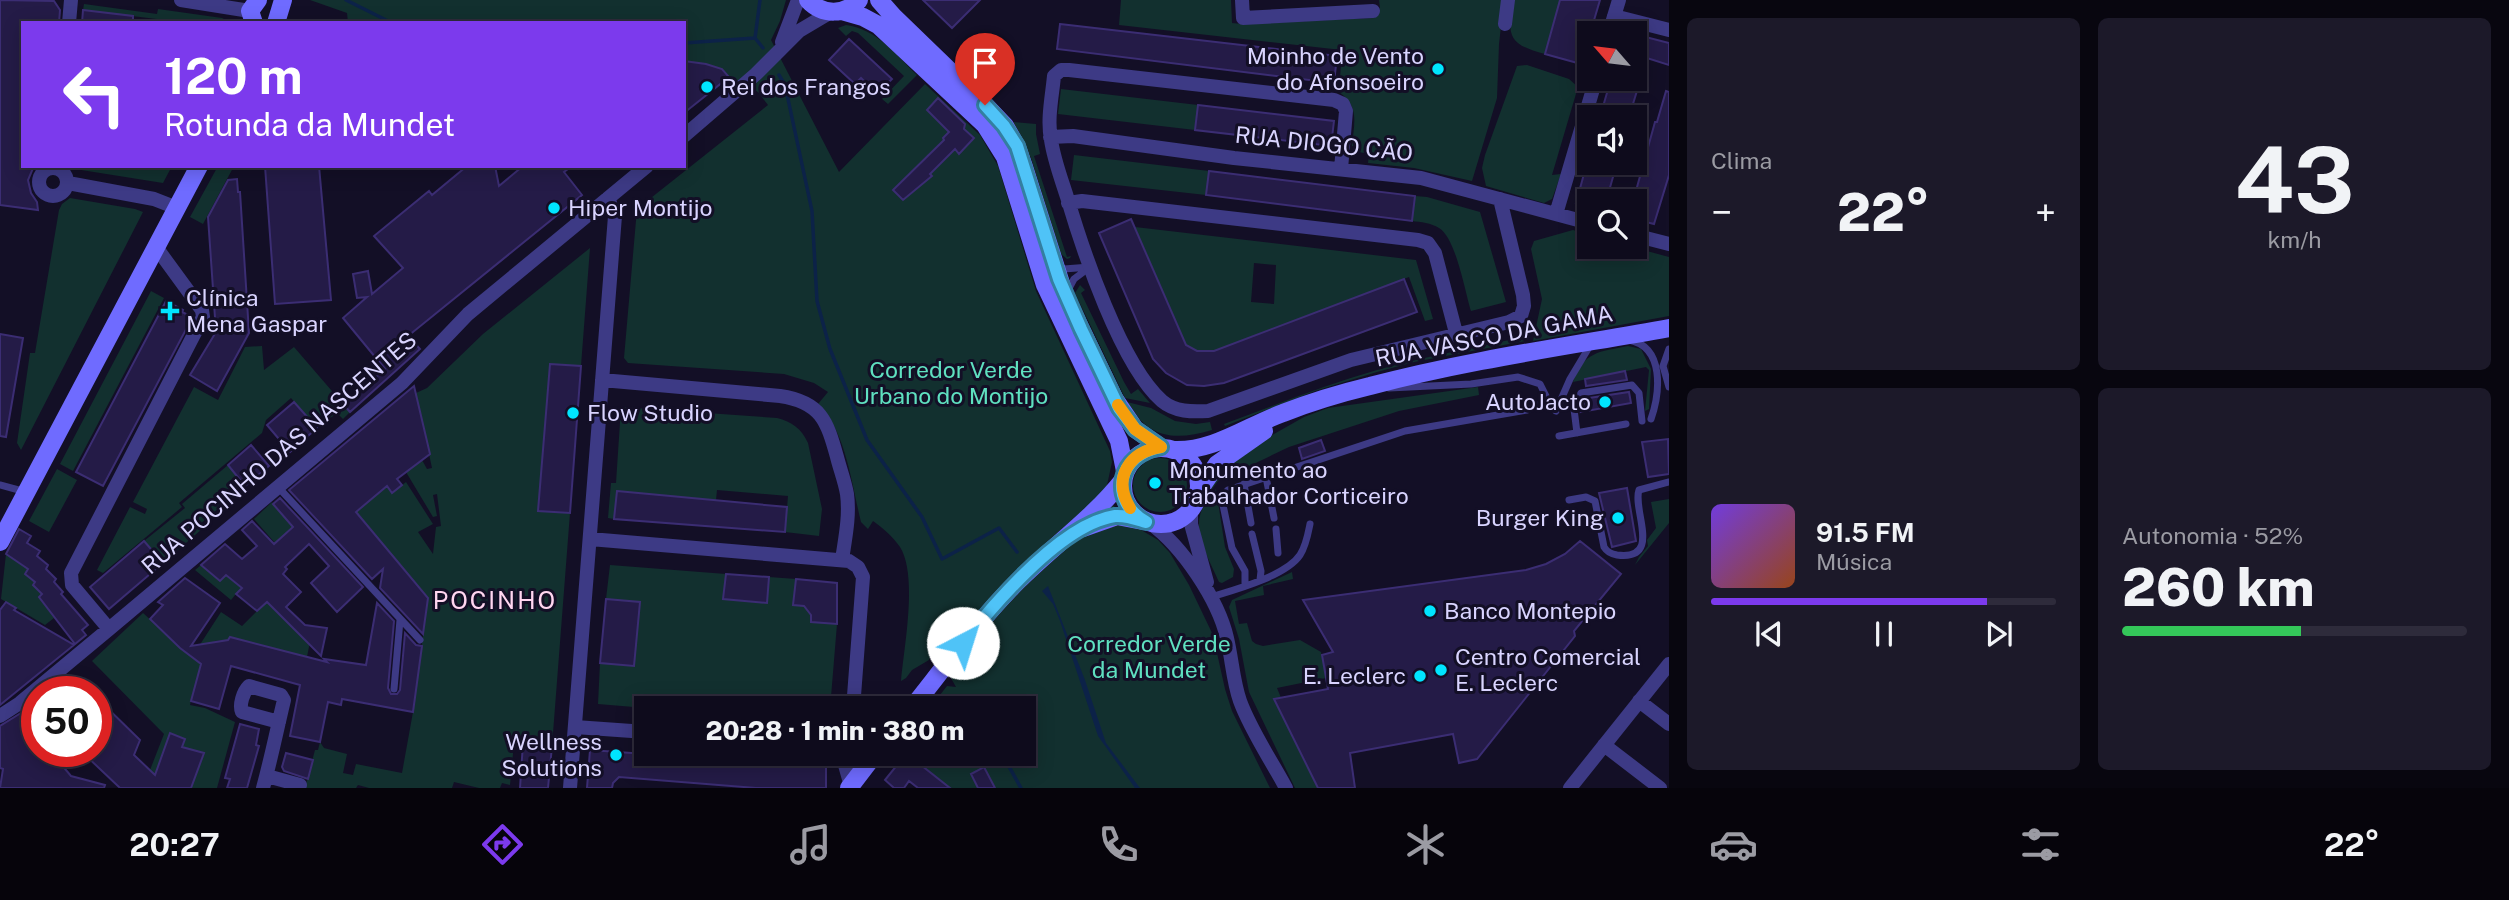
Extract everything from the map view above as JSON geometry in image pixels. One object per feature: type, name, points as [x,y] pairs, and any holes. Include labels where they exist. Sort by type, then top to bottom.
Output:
[{"type":"main road","points":[[808,0],[820,10],[863,17],[878,25],[975,115],[997,141],[1005,157],[1045,285],[1119,441],[1125,500],[1138,517],[1148,522]]},
{"type":"main road","points":[[836,12],[850,8],[859,0]]},
{"type":"main road","points":[[879,0],[1004,126],[1021,157],[1065,296],[1119,408],[1135,429],[1191,462],[1199,481],[1195,500],[1183,517],[1173,522],[1148,522],[1117,516],[1073,533]]},
{"type":"main road","points":[[0,542],[198,168]]},
{"type":"main road","name":"RUA VASCO DA GAMA","points":[[1167,449],[1187,451],[1207,446],[1281,413],[1367,386],[1437,370],[1669,328]]},
{"type":"main road","name":"RUA VASCO DA GAMA","points":[[1195,500],[1217,464],[1246,442],[1330,398]]},
{"type":"main road","points":[[921,696],[969,636],[1009,592],[1110,497],[1140,454],[1167,449]]},
{"type":"main road","points":[[850,787],[866,766]]},
{"type":"street","points":[[69,21],[71,0]]},
{"type":"street","points":[[181,0],[254,11]]},
{"type":"street","points":[[776,53],[787,32],[798,0]]},
{"type":"street","points":[[1242,0],[1243,18],[1329,8],[1373,11]]},
{"type":"street","points":[[1505,24],[1508,0]]},
{"type":"street","points":[[1613,21],[1619,0]]},
{"type":"street","points":[[686,134],[756,74],[799,31],[836,12]]},
{"type":"street","points":[[1614,16],[1669,30]]},
{"type":"street","points":[[1341,169],[1346,111],[1343,104],[1334,100],[1069,70],[1060,70],[1054,76],[1050,137],[1068,203],[1090,267],[1124,344],[1151,389],[1167,404],[1192,412],[1210,410],[1352,359],[1509,322],[1521,316],[1524,306],[1500,199]]},
{"type":"street","points":[[1556,214],[1592,91]]},
{"type":"street","name":"RUA DIOGO CÃO","points":[[1050,137],[1073,136],[1422,178],[1577,220]]},
{"type":"street","points":[[50,168],[40,175],[39,185],[43,193],[52,197],[61,195],[68,183],[65,174],[54,168]]},
{"type":"street","name":"RUA POCINHO DAS NASCENTES","points":[[0,716],[20,703],[402,383],[468,314],[645,168]]},
{"type":"street","points":[[68,183],[154,199],[177,208]]},
{"type":"street","points":[[570,788],[615,216],[608,198]]},
{"type":"street","points":[[1068,203],[1082,201],[1428,243],[1435,253],[1456,333]]},
{"type":"street","points":[[1647,238],[1666,243],[1669,228]]},
{"type":"street","points":[[109,629],[72,585],[71,573],[203,317],[202,310],[156,247]]},
{"type":"street","points":[[602,380],[785,396],[797,398],[816,410],[829,426],[847,495],[847,526],[842,560]]},
{"type":"street","points":[[1195,500],[1191,524],[1210,597],[1227,638],[1241,704],[1286,788]]},
{"type":"street","points":[[1148,522],[1173,543],[1210,597]]},
{"type":"street","points":[[590,539],[849,561],[858,567],[863,577],[854,696]]},
{"type":"street","points":[[1570,788],[1669,664]]},
{"type":"street","points":[[1639,701],[1669,724]]},
{"type":"street","points":[[279,722],[265,782],[300,785]]},
{"type":"street","points":[[575,727],[634,731]]},
{"type":"street","points":[[1604,745],[1660,788]]},
{"type":"street","points":[[845,766],[850,787]]},
{"type":"lane","points":[[1054,265],[1063,269],[1090,267]]},
{"type":"lane","points":[[1065,296],[1074,279],[1090,267]]},
{"type":"lane","points":[[1614,338],[1636,342],[1648,349],[1655,362],[1657,400],[1651,419]]},
{"type":"lane","points":[[1556,411],[1570,379],[1593,342]]},
{"type":"lane","points":[[1667,384],[1663,366],[1669,349]]},
{"type":"lane","points":[[1245,586],[1245,571],[1232,548],[1223,505],[1228,490],[1405,432],[1527,410],[1544,403],[1546,396],[1540,384],[1518,377],[1471,384],[1394,389],[1367,386]]},
{"type":"lane","points":[[1577,433],[1574,409],[1581,394],[1632,385],[1639,393],[1642,421]]},
{"type":"lane","points":[[1559,436],[1626,424]]},
{"type":"lane","points":[[1266,477],[1274,518]]},
{"type":"lane","points":[[1569,500],[1586,498],[1595,501],[1604,547],[1607,552],[1619,556],[1640,549],[1644,538],[1637,497],[1640,490],[1669,482]]},
{"type":"lane","points":[[0,485],[26,492]]},
{"type":"lane","points":[[1244,485],[1251,523]]},
{"type":"lane","points":[[277,487],[419,640]]},
{"type":"lane","points":[[1210,597],[1260,580],[1292,564],[1305,546],[1310,524]]},
{"type":"lane","points":[[1276,530],[1277,572]]},
{"type":"lane","points":[[1252,534],[1260,580]]},
{"type":"lane","points":[[394,689],[400,620]]},
{"type":"green space","name":"Corredor Verde Urbano do Montijo","points":[[310,0],[786,0],[771,40],[839,172],[925,84],[980,135],[998,166],[1036,291],[1110,451],[1112,462],[1106,490],[1112,504],[1131,524],[1158,540],[1170,553],[1189,585],[1213,635],[1232,711],[1270,788],[995,788],[983,767],[978,788],[950,788],[923,766],[1036,766],[1036,696],[939,696],[947,686],[956,687],[934,648],[929,660],[912,670],[901,681],[909,593],[905,560],[900,547],[884,529],[873,521],[868,529],[861,522],[842,443],[828,415],[818,404],[828,392],[814,383],[784,374],[628,363],[624,358],[637,209],[768,105],[758,92],[729,77],[722,69],[686,61],[686,21],[348,21],[347,13]]},
{"type":"green space","points":[[1121,0],[1231,0],[1232,23],[1242,24],[1374,18],[1380,8],[1379,0],[1504,0],[1497,98],[1472,181],[1414,168],[1368,163],[1369,154],[1359,152],[1359,147],[1352,146],[1353,110],[1339,92],[1342,50],[1119,25]]},
{"type":"green space","points":[[1512,0],[1560,0],[1545,54],[1523,46],[1513,37],[1510,22]]},
{"type":"green space","points":[[84,4],[157,14],[158,9],[228,21],[173,21],[83,10]]},
{"type":"green space","points":[[846,25],[857,27],[877,37],[917,75],[888,104],[882,99],[904,76],[858,33],[852,31],[846,36],[838,28]]},
{"type":"green space","points":[[1527,65],[1569,79],[1577,86],[1552,175],[1561,174],[1552,199],[1544,203],[1486,186],[1482,168],[1517,66]]},
{"type":"green space","points":[[1061,89],[1198,105],[1195,130],[1058,114]]},
{"type":"green space","points":[[1013,122],[1036,124],[1040,154],[1034,156],[1067,257],[1071,256],[1070,258],[1067,259],[1060,253],[1031,158]]},
{"type":"green space","points":[[1074,155],[1209,171],[1206,195],[1071,180]]},
{"type":"green space","points":[[74,168],[171,168],[163,183]]},
{"type":"green space","points":[[217,168],[233,168],[203,224],[190,217]]},
{"type":"green space","points":[[1415,196],[1480,212],[1506,302],[1471,311],[1455,254],[1445,234],[1433,225],[1412,221]]},
{"type":"green space","points":[[70,198],[143,212],[21,450],[17,443],[30,353],[35,353],[59,210]]},
{"type":"green space","points":[[1135,227],[1416,260],[1433,319],[1425,321],[1409,277],[1214,351],[1197,351],[1186,345]],"holes":[[[1254,263],[1276,265],[1274,304],[1251,302]]]},
{"type":"green space","points":[[1573,230],[1577,231],[1577,259],[1647,259],[1647,251],[1669,257],[1669,316],[1533,341],[1542,299],[1531,249],[1534,241]]},
{"type":"green space","points":[[590,248],[581,366],[550,364],[538,510],[570,513],[552,746],[514,743],[510,785],[502,783],[500,788],[479,788],[454,782],[452,788],[369,788],[358,785],[356,788],[305,788],[315,750],[318,750],[320,742],[324,748],[347,754],[343,773],[353,775],[356,764],[402,773],[428,598],[355,511],[387,486],[392,493],[406,482],[433,524],[418,532],[433,554],[436,527],[441,526],[437,494],[433,495],[437,516],[433,517],[406,472],[422,460],[427,469],[432,468],[416,393],[427,388],[483,334]]},
{"type":"green space","points":[[1080,285],[1085,290],[1081,293],[1131,394],[1138,389],[1150,403],[1125,398],[1075,293]]},
{"type":"green space","points":[[151,291],[164,298],[73,471],[60,464]]},
{"type":"green space","points":[[1532,325],[1525,341],[1414,362],[1377,372],[1315,391],[1225,426],[1224,424],[1319,389],[1377,370],[1519,338],[1518,332]]},
{"type":"green space","points":[[262,346],[264,370],[294,347],[350,412],[343,419],[337,413],[317,428],[291,398],[266,420],[262,433],[179,503],[182,507],[103,573],[97,570],[130,507],[145,514],[147,509],[133,502],[194,387],[218,400],[245,347]]},
{"type":"green space","points":[[1628,346],[1641,349],[1651,369],[1649,409],[1645,411],[1649,370],[1646,367],[1573,382],[1582,364],[1594,355]]},
{"type":"green space","points":[[1478,387],[1479,395],[1399,411],[1289,447],[1218,481],[1199,507],[1203,494],[1230,459],[1304,417],[1328,408]]},
{"type":"green space","points":[[1127,402],[1151,408],[1175,421],[1196,424],[1210,422],[1212,430],[1174,436],[1164,434],[1144,424]]},
{"type":"green space","points":[[621,407],[777,418],[792,424],[808,443],[822,509],[819,536],[785,532],[788,496],[717,490],[716,500],[617,491],[614,519],[608,518],[611,483],[616,483]]},
{"type":"green space","points":[[1160,458],[1179,466],[1187,485],[1179,504],[1160,512],[1141,504],[1133,485],[1141,466]]},
{"type":"green space","points":[[228,465],[245,486],[199,525],[202,529],[163,563],[144,541],[185,508],[182,504]]},
{"type":"green space","points":[[57,469],[77,480],[49,532],[29,521]]},
{"type":"green space","points":[[1216,489],[1225,547],[1234,569],[1233,577],[1222,583],[1219,582],[1208,557],[1199,530],[1201,512]]},
{"type":"green space","points":[[1669,499],[1669,523],[1635,565],[1656,528],[1651,502]]},
{"type":"green space","points":[[272,502],[293,527],[275,543],[254,519]]},
{"type":"green space","points":[[6,554],[28,569],[35,582],[33,585],[42,594],[39,597],[54,618],[45,625],[1,599]]},
{"type":"green space","points":[[201,565],[220,581],[226,575],[241,588],[231,600],[195,570]]},
{"type":"green space","points":[[610,565],[726,574],[723,599],[766,603],[769,577],[796,579],[794,605],[807,606],[812,611],[811,622],[837,624],[831,696],[634,696],[634,707],[598,704],[600,663],[634,665],[640,603],[606,599]]},
{"type":"green space","points":[[1292,572],[1293,579],[1263,586],[1264,595],[1235,601],[1239,624],[1247,623],[1252,641],[1256,644],[1263,646],[1300,640],[1321,652],[1326,678],[1277,688],[1318,788],[1295,788],[1249,692],[1239,639],[1229,607],[1232,600]]},
{"type":"green space","points":[[266,602],[298,633],[305,625],[313,626],[307,657],[230,637],[228,640],[215,641],[204,653],[190,705],[205,708],[235,722],[217,788],[166,788],[185,739],[171,733],[150,788],[143,788],[164,734],[112,681],[112,676],[107,676],[92,661],[143,613],[192,657],[221,612],[242,626]]},
{"type":"water","points":[[1048,586],[1085,680],[1106,743],[1140,788],[1135,788],[1098,736],[1060,621],[1053,604],[1042,591]]},
{"type":"building","points":[[0,0],[54,1],[60,10],[59,21],[21,21],[21,168],[33,168],[28,180],[38,210],[0,205]]},
{"type":"building","points":[[923,0],[980,0],[952,28]]},
{"type":"building","points":[[1560,0],[1600,0],[1594,21],[1577,21],[1577,63],[1545,54]]},
{"type":"building","points":[[83,10],[133,16],[133,21],[82,21]]},
{"type":"building","points":[[1060,24],[1337,56],[1334,83],[1057,49]]},
{"type":"building","points":[[1647,37],[1669,43],[1669,65],[1647,58]]},
{"type":"building","points":[[849,39],[892,79],[877,94],[861,78],[855,84],[829,60]]},
{"type":"building","name":"Rei dos Frangos","points":[[686,61],[722,69],[729,77],[686,111]]},
{"type":"building","points":[[1608,91],[1637,91],[1633,105],[1603,105]]},
{"type":"building","points":[[1666,91],[1669,92],[1669,175],[1654,224],[1647,222],[1647,189],[1636,189],[1640,175],[1647,175],[1647,151]]},
{"type":"building","points":[[938,98],[965,124],[964,129],[974,138],[959,154],[955,149],[930,174],[932,176],[903,200],[893,190],[949,132],[927,110]]},
{"type":"building","points":[[1198,105],[1334,121],[1331,146],[1195,130]]},
{"type":"building","points":[[265,168],[319,168],[331,300],[275,304]]},
{"type":"building","points":[[465,168],[495,168],[499,186],[521,168],[569,168],[564,172],[582,195],[408,336],[420,349],[350,412],[344,405],[385,369],[343,318],[367,297],[357,298],[353,274],[368,271],[372,294],[403,268],[374,236],[429,191],[432,195]]},
{"type":"building","points":[[1209,171],[1415,196],[1412,221],[1206,195]]},
{"type":"building","points":[[1584,175],[1614,175],[1610,189],[1580,189]]},
{"type":"building","points":[[237,179],[249,333],[217,391],[190,375],[216,332],[208,217],[228,180]]},
{"type":"building","points":[[1131,219],[1186,345],[1197,351],[1214,351],[1404,279],[1417,312],[1224,383],[1187,385],[1166,373],[1153,359],[1099,233]]},
{"type":"building","points":[[166,301],[183,310],[191,320],[103,486],[76,472]]},
{"type":"building","points":[[0,334],[23,338],[6,437],[0,436]]},
{"type":"building","points":[[550,364],[581,366],[570,513],[538,511]]},
{"type":"building","points":[[1625,371],[1627,380],[1586,386],[1585,379]]},
{"type":"building","points":[[414,386],[430,454],[397,479],[402,485],[392,493],[387,486],[356,512],[428,598],[423,634],[380,588],[383,569],[372,579],[289,490]]},
{"type":"building","name":"AutoJacto","points":[[1629,392],[1631,403],[1581,412],[1585,400],[1589,398]]},
{"type":"building","points":[[294,402],[317,428],[290,452],[267,425]]},
{"type":"building","points":[[1668,439],[1669,474],[1648,477],[1642,442]]},
{"type":"building","points":[[1321,440],[1325,451],[1302,459],[1299,448]]},
{"type":"building","points":[[251,445],[269,466],[245,486],[228,465]]},
{"type":"building","name":"Burger King","points":[[1627,488],[1636,541],[1612,547],[1599,493]]},
{"type":"building","points":[[617,491],[787,507],[785,532],[614,519]]},
{"type":"building","points":[[280,498],[363,587],[337,612],[311,583],[329,566],[309,544],[285,567],[287,569],[283,574],[301,592],[286,607],[305,625],[327,628],[321,656],[267,602],[257,611],[236,594],[242,588],[226,575],[220,581],[201,565],[225,544],[242,559],[257,546],[242,530],[252,521],[274,544],[293,527],[273,504]]},
{"type":"building","points":[[19,529],[31,536],[27,543],[40,551],[37,556],[48,565],[46,569],[56,579],[54,582],[63,592],[61,594],[88,625],[82,630],[86,635],[75,644],[39,597],[42,594],[33,585],[35,582],[25,574],[28,569],[6,554]]},
{"type":"building","points":[[144,541],[163,563],[109,609],[90,587]]},
{"type":"building","name":"Centro Comercial E. Leclerc","points":[[1580,541],[1621,574],[1477,759],[1459,763],[1453,734],[1350,753],[1355,788],[1318,788],[1274,699],[1328,689],[1322,655],[1333,652],[1303,600],[1526,570],[1565,554]]},
{"type":"building","points":[[726,574],[769,577],[767,603],[723,599]]},
{"type":"building","points":[[185,578],[220,603],[191,646],[228,640],[230,637],[327,662],[324,659],[366,665],[377,603],[394,621],[388,688],[391,694],[397,694],[400,690],[405,633],[416,645],[422,646],[413,712],[342,699],[341,705],[328,702],[320,742],[290,736],[300,685],[231,666],[219,709],[191,701],[201,664],[150,619],[163,605],[158,602]]},
{"type":"building","points":[[796,579],[837,583],[837,624],[811,622],[811,615],[804,606],[793,605]]},
{"type":"building","points":[[606,599],[640,602],[634,666],[600,663]]},
{"type":"building","points":[[6,602],[16,608],[14,610],[74,645],[36,676],[21,676],[21,688],[0,705],[0,610]]},
{"type":"building","points":[[21,713],[21,767],[63,767],[71,776],[105,785],[104,788],[0,788],[3,769],[0,768],[0,726]]},
{"type":"building","points":[[112,713],[140,740],[134,755],[155,775],[170,733],[185,739],[182,747],[204,753],[191,788],[120,788],[98,767],[112,767]]},
{"type":"building","points":[[240,724],[259,729],[256,745],[259,746],[247,788],[227,788],[230,779],[225,778]]},
{"type":"building","points":[[523,743],[552,746],[548,788],[520,788]]},
{"type":"building","points":[[590,750],[634,753],[634,766],[826,767],[826,788],[756,788],[619,777],[612,788],[587,788]]},
{"type":"building","points":[[286,753],[313,760],[308,779],[284,771],[282,767]]},
{"type":"building","points":[[896,766],[922,766],[950,788],[918,788],[909,781],[904,788],[894,788],[885,780]]},
{"type":"building","points":[[984,767],[995,788],[978,788],[971,774]]},
{"type":"waterway","points":[[346,0],[388,21]]},
{"type":"waterway","points":[[760,0],[755,38],[763,48]]},
{"type":"waterway","points":[[686,43],[755,38]]},
{"type":"waterway","points":[[779,75],[785,85],[812,211],[817,301],[830,349],[867,440],[922,517],[942,559],[999,528],[1017,552]]},
{"type":"waterway","points":[[1009,766],[1021,788]]},
{"type":"slow traffic","points":[[1118,405],[1135,429],[1161,447],[1140,454],[1131,461],[1125,471],[1122,490],[1130,508]]},
{"type":"place","name":"Moinho de Vento do Afonsoeiro","points":[[1438,69]]},
{"type":"place","name":"Rei dos Frangos","points":[[707,87]]},
{"type":"place","name":"Hiper Montijo","points":[[554,208]]},
{"type":"place","name":"Clínica Mena Gaspar","points":[[170,311]]},
{"type":"place","name":"AutoJacto","points":[[1605,402]]},
{"type":"place","name":"Flow Studio","points":[[573,413]]},
{"type":"place","name":"Monumento ao Trabalhador Corticeiro","points":[[1155,483]]},
{"type":"place","name":"Burger King","points":[[1618,518]]},
{"type":"place","name":"Banco Montepio","points":[[1430,611]]},
{"type":"place","name":"Centro Comercial E. Leclerc","points":[[1441,670]]},
{"type":"place","name":"E. Leclerc","points":[[1420,676]]},
{"type":"place","name":"Wellness Solutions","points":[[616,755]]},
{"type":"district","name":"POCINHO","points":[[495,601]]},
{"type":"route","points":[[963,643],[1017,583],[1073,533],[1117,516],[1146,522],[1130,509],[1125,500],[1123,480],[1131,461],[1150,449],[1161,447],[1135,429],[1119,408],[1065,296],[1017,146],[985,105]]},
{"type":"park label","name":"Corredor Verde da Mundet","points":[[1149,657]]}]
